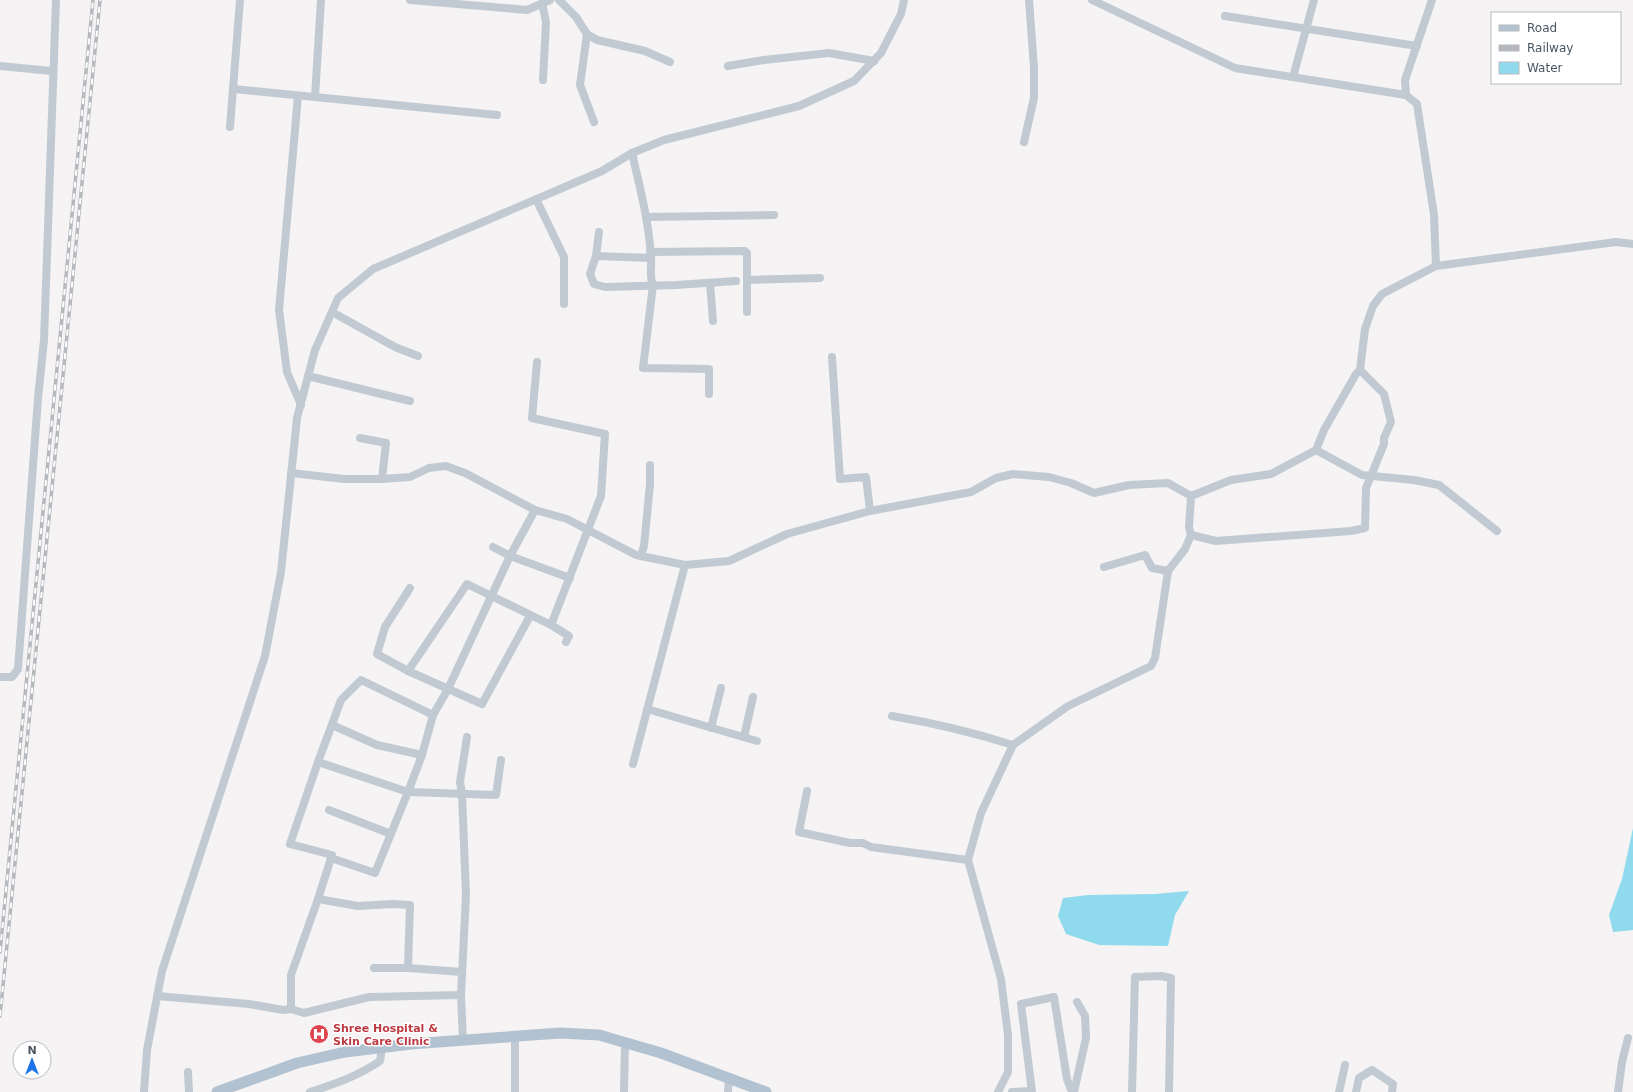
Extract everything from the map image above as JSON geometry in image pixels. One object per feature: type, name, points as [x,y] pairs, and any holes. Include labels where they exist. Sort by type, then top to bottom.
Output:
[{"type":"main road","points":[[217,1092],[297,1063],[345,1052],[463,1040],[560,1033],[599,1035],[661,1053],[766,1092]]},
{"type":"street","points":[[0,677],[12,677],[18,669],[38,398],[44,340],[52,71],[56,0]]},
{"type":"street","points":[[230,126],[240,0]]},
{"type":"street","points":[[315,97],[321,0]]},
{"type":"street","points":[[410,0],[494,3],[527,10],[547,1],[543,80]]},
{"type":"street","points":[[559,0],[576,18],[586,34],[597,40],[645,51],[670,62]]},
{"type":"street","points":[[144,1092],[147,1050],[162,971],[265,656],[281,572],[297,418],[315,350],[338,298],[373,269],[602,171],[632,153],[664,140],[799,106],[854,81],[882,53],[901,14],[904,0],[901,0]]},
{"type":"street","points":[[1024,142],[1034,98],[1034,68],[1029,0]]},
{"type":"street","points":[[1092,0],[1235,68],[1406,95],[1417,104],[1434,215],[1436,266]]},
{"type":"street","points":[[1292,77],[1307,29],[1314,0]]},
{"type":"street","points":[[1406,95],[1406,80],[1432,0]]},
{"type":"street","points":[[1225,16],[1417,46]]},
{"type":"street","points":[[586,34],[580,85],[594,122]]},
{"type":"street","points":[[728,66],[764,60],[829,53],[874,61]]},
{"type":"street","points":[[0,66],[52,71]]},
{"type":"street","points":[[233,90],[497,115]]},
{"type":"street","points":[[298,96],[279,310],[287,372],[301,405]]},
{"type":"street","points":[[632,153],[646,217],[651,255],[651,280],[653,285],[643,368],[709,369],[709,394]]},
{"type":"street","points":[[536,200],[564,257],[564,304]]},
{"type":"street","points":[[646,217],[774,215]]},
{"type":"street","points":[[599,232],[596,256],[590,274],[594,284],[605,287],[736,281]]},
{"type":"street","points":[[1191,496],[1231,480],[1271,474],[1316,450],[1324,430],[1356,374],[1360,370],[1365,329],[1373,306],[1382,294],[1436,266],[1616,242],[1633,244]]},
{"type":"street","points":[[596,256],[745,251],[747,253],[747,312]]},
{"type":"street","points":[[747,280],[820,278]]},
{"type":"street","points":[[710,283],[713,321]]},
{"type":"street","points":[[332,312],[395,347],[418,356]]},
{"type":"street","points":[[832,357],[840,479],[866,477],[870,511]]},
{"type":"street","points":[[537,362],[532,418],[605,434],[601,496],[551,625]]},
{"type":"street","points":[[1191,535],[1216,542],[1351,531],[1365,528],[1366,488],[1384,444],[1384,438],[1391,422],[1384,394],[1360,370]]},
{"type":"street","points":[[308,376],[410,401]]},
{"type":"street","points":[[360,438],[386,443],[382,479]]},
{"type":"street","points":[[1316,450],[1362,475],[1414,480],[1439,485],[1497,531]]},
{"type":"street","points":[[641,555],[646,531],[650,465]]},
{"type":"street","points":[[291,473],[344,479],[382,479],[410,477],[429,468],[446,466],[465,473],[535,510],[567,519],[636,555],[685,565],[728,561],[787,534],[870,511],[971,492],[996,478],[1013,474],[1048,477],[1071,483],[1094,493],[1129,485],[1168,483],[1191,496]]},
{"type":"street","points":[[1073,1092],[1067,1079],[1054,996],[1021,1004],[1032,1091],[998,1091],[1008,1072],[1008,1035],[1001,979],[968,860],[981,813],[1013,745],[1068,706],[1151,666],[1155,658],[1168,571],[1185,549],[1191,535],[1189,528],[1191,496]]},
{"type":"street","points":[[331,858],[376,873],[422,755],[433,715],[448,689],[510,556],[535,510]]},
{"type":"street","points":[[493,547],[510,556],[570,578]]},
{"type":"street","points":[[1104,567],[1145,555],[1152,568],[1168,571]]},
{"type":"street","points":[[633,764],[685,565]]},
{"type":"street","points":[[408,671],[467,584],[551,625],[569,636],[566,642]]},
{"type":"street","points":[[410,588],[385,627],[377,654],[408,671],[482,704],[530,616]]},
{"type":"street","points":[[291,1009],[291,975],[332,855],[290,844],[341,700],[361,680],[433,715]]},
{"type":"street","points":[[711,728],[721,688]]},
{"type":"street","points":[[744,737],[752,697]]},
{"type":"street","points":[[647,710],[757,741]]},
{"type":"street","points":[[892,716],[950,726],[1013,745]]},
{"type":"street","points":[[332,725],[377,745],[422,755]]},
{"type":"street","points":[[463,1040],[461,995],[466,895],[462,794],[460,782],[467,737]]},
{"type":"street","points":[[318,762],[408,792],[496,795],[501,760]]},
{"type":"street","points":[[807,791],[799,832],[850,843],[863,843],[871,846],[968,860]]},
{"type":"street","points":[[329,810],[391,834]]},
{"type":"street","points":[[318,899],[358,906],[393,904],[410,905],[408,968]]},
{"type":"street","points":[[374,968],[408,968],[462,972]]},
{"type":"street","points":[[1132,1092],[1135,977],[1151,976],[1171,978],[1169,1092]]},
{"type":"street","points":[[158,996],[249,1004],[283,1010],[291,1009],[304,1013],[369,997],[461,995]]},
{"type":"street","points":[[1073,1092],[1086,1038],[1085,1016],[1077,1002]]},
{"type":"street","points":[[515,1036],[515,1092]]},
{"type":"street","points":[[1618,1092],[1622,1062],[1628,1038]]},
{"type":"street","points":[[624,1092],[625,1043]]},
{"type":"street","points":[[310,1092],[349,1079],[370,1068],[380,1061],[382,1048]]},
{"type":"street","points":[[1339,1092],[1345,1065]]},
{"type":"street","points":[[1356,1092],[1359,1078],[1372,1070],[1393,1084],[1392,1092]]},
{"type":"street","points":[[188,1072],[189,1092]]},
{"type":"street","points":[[728,1077],[728,1092]]},
{"type":"water","points":[[1633,828],[1633,930],[1613,932],[1609,915],[1622,879]]},
{"type":"water","points":[[1189,891],[1175,915],[1168,946],[1099,945],[1066,934],[1058,916],[1063,898],[1088,895],[1155,894]]},
{"type":"railway","points":[[0,952],[93,0]]},
{"type":"railway","points":[[0,1016],[100,0]]},
{"type":"place","name":"Shree Hospital & Skin Care Clinic","points":[[319,1034]]}]
